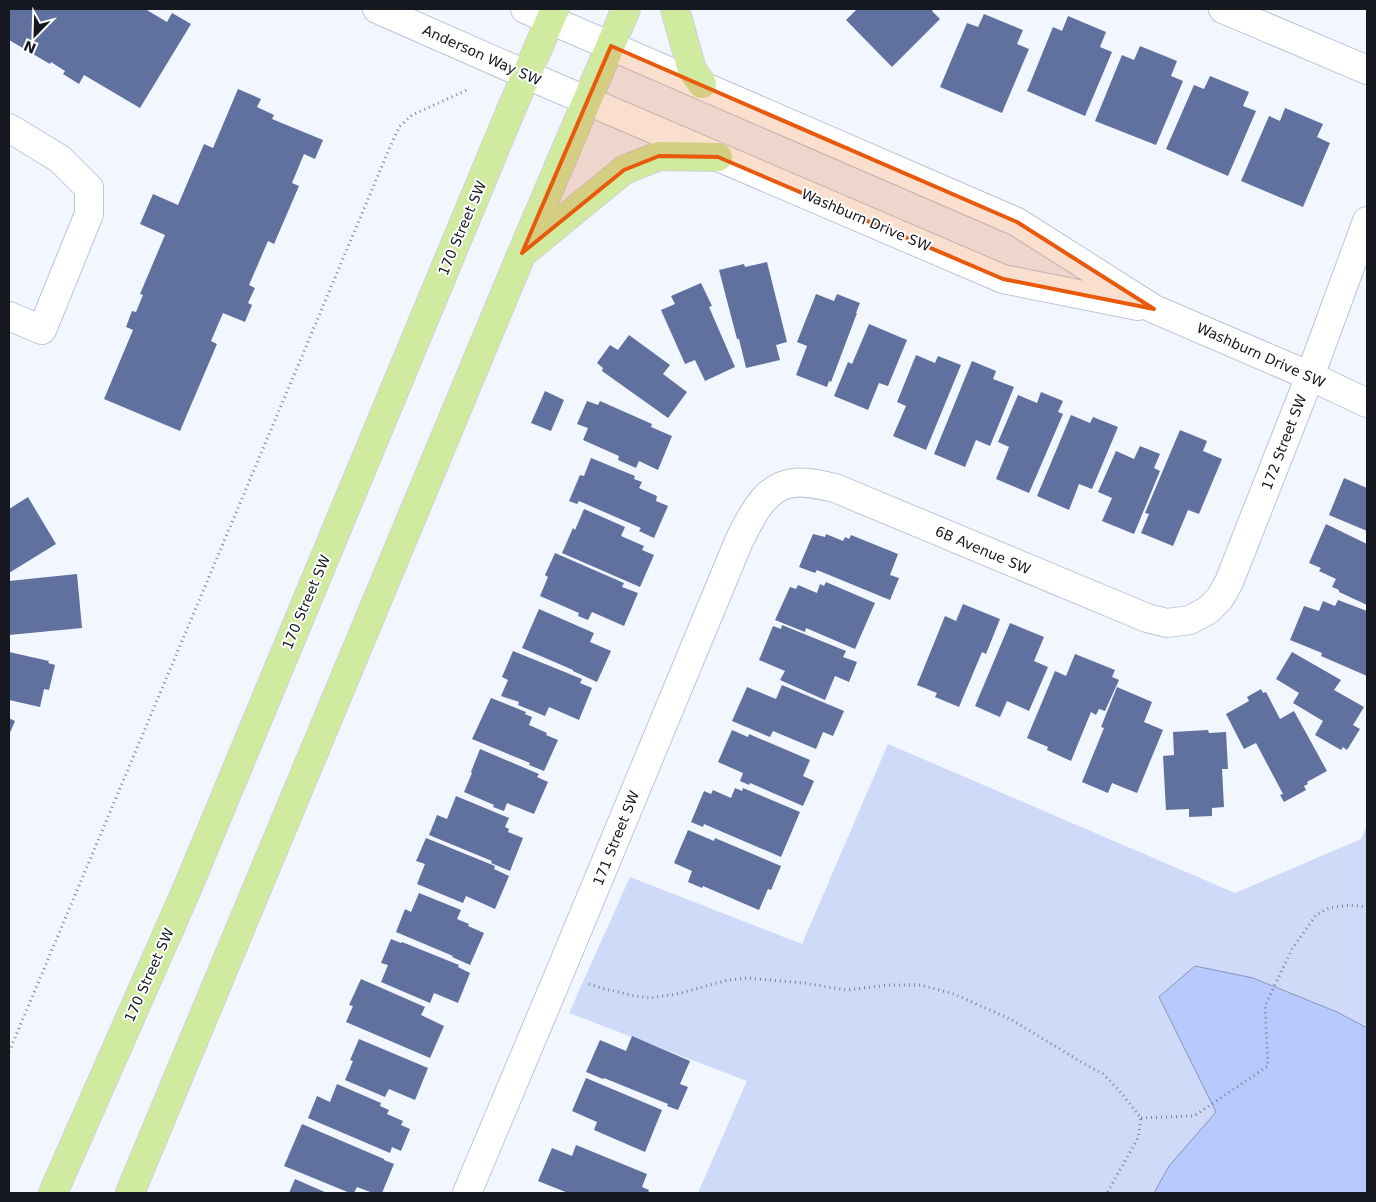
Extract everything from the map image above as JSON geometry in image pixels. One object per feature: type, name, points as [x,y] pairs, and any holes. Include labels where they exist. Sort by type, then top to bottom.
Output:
[{"type":"main road","points":[[130,1193],[522,253],[626,9]]},
{"type":"main road","points":[[675,9],[692,70],[702,84]]},
{"type":"main road","name":"170 Street SW","points":[[53,1193],[191,880],[511,110],[553,14]]},
{"type":"main road","points":[[522,253],[624,170],[659,156],[718,156]]},
{"type":"street","name":"Anderson Way SW","points":[[377,9],[587,101]]},
{"type":"street","points":[[526,9],[553,14],[611,46]]},
{"type":"street","points":[[1224,9],[1367,70]]},
{"type":"street","name":"Washburn Drive SW","points":[[611,46],[1017,222],[1154,309],[1310,376],[1367,403]]},
{"type":"street","name":"Washburn Drive SW","points":[[587,101],[1003,279],[1154,309]]},
{"type":"street","points":[[9,128],[60,159],[89,188],[89,214],[42,330],[9,316]]},
{"type":"street","name":"172 Street SW","points":[[1190,620],[1208,610],[1220,598],[1229,582],[1310,376],[1367,221]]},
{"type":"street","name":"6B Avenue SW","points":[[775,489],[790,483],[835,488],[1147,618],[1167,623],[1190,620]]},
{"type":"street","name":"171 Street SW","points":[[467,1193],[739,541],[750,518],[775,489]]},
{"type":"path","points":[[9,1052],[399,127],[412,115],[467,90]]},
{"type":"path","points":[[1141,1118],[1194,1116],[1268,1066],[1265,1006],[1292,949],[1316,915],[1329,908],[1350,906],[1367,908]]},
{"type":"path","points":[[560,972],[601,988],[651,998],[677,994],[728,980],[746,978],[804,983],[846,990],[890,985],[921,985],[954,994],[1012,1020],[1103,1074],[1119,1090],[1141,1118],[1138,1138],[1107,1193]]},
{"type":"highlighted area","points":[[611,46],[1017,222],[1154,309],[1003,279],[718,157],[659,156],[624,170],[522,253]]},
{"type":"shaded area","points":[[888,744],[1235,893],[1361,839],[1367,825],[1367,1193],[698,1193],[747,1081],[569,1013],[630,877],[802,944]]},
{"type":"water","points":[[1195,966],[1253,978],[1337,1012],[1367,1028],[1367,1193],[1154,1193],[1169,1166],[1216,1112],[1159,997]]},
{"type":"building","points":[[9,9],[145,9],[167,22],[172,13],[191,24],[140,108],[84,75],[79,84],[63,74],[65,71],[51,62],[50,64],[9,40]]},
{"type":"building","points":[[857,9],[934,9],[932,11],[940,19],[892,67],[846,20]]},
{"type":"building","points":[[984,14],[1023,30],[1017,44],[1029,49],[1002,113],[940,87],[967,23],[978,27]]},
{"type":"building","points":[[1068,16],[1106,32],[1100,47],[1112,52],[1085,116],[1027,91],[1053,27],[1062,31]]},
{"type":"building","points":[[1140,46],[1177,61],[1171,76],[1183,81],[1156,145],[1095,121],[1122,55],[1134,60]]},
{"type":"building","points":[[1210,76],[1249,92],[1243,106],[1256,111],[1228,176],[1166,149],[1194,85],[1204,89]]},
{"type":"building","points":[[238,89],[261,99],[257,107],[274,115],[272,119],[323,140],[315,159],[304,154],[292,183],[299,186],[274,244],[268,241],[249,285],[255,288],[248,303],[252,305],[245,322],[223,313],[211,341],[217,344],[180,431],[104,399],[133,330],[126,327],[132,311],[136,312],[143,295],[140,294],[165,235],[140,224],[153,194],[178,205],[204,144],[213,148]]},
{"type":"building","points":[[1285,108],[1323,124],[1317,137],[1330,143],[1303,207],[1241,181],[1269,116],[1280,121]]},
{"type":"building","points":[[767,262],[787,342],[776,345],[780,360],[746,368],[719,270],[744,264],[745,267]]},
{"type":"building","points":[[701,283],[712,306],[709,307],[735,367],[705,381],[695,360],[685,364],[661,310],[675,304],[671,296]]},
{"type":"building","points":[[816,294],[834,301],[837,294],[860,303],[831,382],[829,381],[827,387],[796,375],[807,346],[797,342]]},
{"type":"building","points":[[869,324],[907,340],[888,386],[879,383],[868,410],[834,396],[848,362],[852,364]]},
{"type":"building","points":[[629,335],[670,365],[663,374],[687,392],[668,418],[602,371],[603,368],[597,363],[610,345],[618,350]]},
{"type":"building","points":[[916,355],[935,363],[938,356],[961,365],[926,450],[893,436],[906,406],[897,402]]},
{"type":"building","points":[[972,361],[996,371],[993,379],[1014,387],[990,446],[976,440],[965,467],[934,454]]},
{"type":"building","points":[[545,391],[564,400],[551,431],[531,423]]},
{"type":"building","points":[[1041,392],[1063,401],[1058,412],[1063,414],[1029,493],[996,479],[1009,447],[998,442],[1018,395],[1037,403]]},
{"type":"building","points":[[587,401],[598,405],[600,401],[652,424],[651,427],[672,436],[658,470],[639,461],[636,468],[618,460],[619,456],[583,440],[588,428],[577,424]]},
{"type":"building","points":[[1071,415],[1090,423],[1093,417],[1118,427],[1092,489],[1079,484],[1069,510],[1037,496]]},
{"type":"building","points":[[1180,430],[1207,441],[1203,451],[1222,459],[1199,514],[1188,510],[1173,546],[1141,533],[1149,514],[1145,513]]},
{"type":"building","points":[[1140,446],[1160,454],[1154,468],[1160,471],[1134,534],[1102,521],[1112,498],[1098,492],[1116,451],[1134,459]]},
{"type":"building","points":[[591,458],[635,476],[634,479],[642,482],[639,488],[657,496],[656,501],[668,506],[654,538],[639,531],[641,528],[579,501],[577,504],[569,501],[580,475],[584,476]]},
{"type":"building","points":[[1344,478],[1367,488],[1367,531],[1329,515]]},
{"type":"building","points":[[28,497],[56,544],[9,573],[9,509]]},
{"type":"building","points":[[584,509],[625,527],[621,536],[644,546],[642,550],[654,555],[640,587],[562,553]]},
{"type":"building","points":[[1326,524],[1367,544],[1367,605],[1332,587],[1336,579],[1319,571],[1321,568],[1309,563]]},
{"type":"building","points":[[813,534],[825,537],[826,534],[843,541],[845,537],[849,539],[851,535],[898,554],[890,575],[899,578],[890,600],[817,570],[815,573],[799,567]]},
{"type":"building","points":[[555,553],[624,583],[622,587],[638,593],[624,626],[592,612],[588,620],[578,616],[579,613],[540,596],[548,577],[545,575]]},
{"type":"building","points":[[77,574],[82,628],[9,635],[9,581]]},
{"type":"building","points":[[826,582],[875,603],[855,649],[806,628],[805,632],[775,620],[790,587],[796,589],[798,585],[817,593],[820,584],[824,586]]},
{"type":"building","points":[[1338,600],[1367,611],[1367,676],[1321,656],[1322,653],[1290,640],[1304,606],[1319,611],[1323,601],[1335,606]]},
{"type":"building","points":[[963,604],[1000,619],[986,654],[982,652],[959,707],[935,697],[937,693],[917,685],[945,616],[956,621]]},
{"type":"building","points":[[539,609],[594,633],[590,642],[611,651],[597,682],[522,648]]},
{"type":"building","points":[[1010,623],[1044,637],[1034,661],[1048,667],[1029,711],[1007,701],[1000,717],[975,706]]},
{"type":"building","points":[[782,625],[846,651],[843,657],[857,662],[849,682],[835,676],[825,700],[780,680],[785,671],[759,660],[773,626],[781,629]]},
{"type":"building","points":[[513,651],[582,679],[580,683],[592,688],[579,720],[549,707],[545,716],[518,705],[519,702],[501,696],[508,680],[502,677]]},
{"type":"building","points":[[9,652],[49,661],[48,663],[55,665],[49,690],[44,689],[40,707],[9,700]]},
{"type":"building","points":[[1292,652],[1341,680],[1334,690],[1364,707],[1353,725],[1360,729],[1347,750],[1343,747],[1341,750],[1315,735],[1323,721],[1293,703],[1299,693],[1276,679]]},
{"type":"building","points":[[1075,654],[1115,670],[1112,677],[1119,680],[1105,711],[1099,709],[1096,715],[1091,712],[1071,761],[1047,750],[1048,747],[1027,738],[1055,671],[1066,676]]},
{"type":"building","points":[[782,685],[844,711],[833,736],[823,732],[816,749],[773,731],[770,737],[732,721],[747,687],[776,699]]},
{"type":"building","points":[[1117,687],[1152,702],[1144,722],[1163,730],[1137,793],[1112,783],[1108,793],[1082,782],[1104,728],[1101,727]]},
{"type":"building","points":[[1261,689],[1263,693],[1266,692],[1280,719],[1294,711],[1327,771],[1307,782],[1308,784],[1304,786],[1306,790],[1284,802],[1280,795],[1283,794],[1256,743],[1244,749],[1226,714],[1249,701],[1247,697]]},
{"type":"building","points":[[491,698],[526,712],[525,714],[532,717],[529,725],[558,740],[544,771],[529,765],[530,763],[472,739]]},
{"type":"building","points":[[9,718],[15,721],[9,735]]},
{"type":"building","points":[[732,730],[748,737],[749,734],[810,760],[803,776],[814,781],[803,806],[750,783],[749,785],[740,781],[743,773],[718,762]]},
{"type":"building","points":[[1208,730],[1209,733],[1226,732],[1228,769],[1222,769],[1224,807],[1212,808],[1212,816],[1189,817],[1189,809],[1166,810],[1163,756],[1174,755],[1173,732]]},
{"type":"building","points":[[480,749],[539,774],[537,777],[548,782],[534,814],[507,803],[504,811],[464,792]]},
{"type":"building","points":[[735,788],[742,791],[743,788],[800,812],[781,857],[704,824],[703,827],[691,822],[704,791],[711,794],[713,790],[731,798]]},
{"type":"building","points":[[456,796],[509,818],[505,827],[509,829],[508,832],[523,838],[510,871],[491,863],[492,861],[429,835],[437,815],[447,819]]},
{"type":"building","points":[[688,830],[714,841],[715,838],[781,866],[771,890],[768,889],[759,910],[703,886],[702,888],[688,882],[692,871],[674,863]]},
{"type":"building","points":[[426,838],[495,866],[494,869],[509,876],[495,909],[466,896],[463,903],[417,884],[425,864],[416,861]]},
{"type":"building","points":[[419,893],[461,910],[457,919],[484,933],[470,965],[396,932],[405,909],[411,912]]},
{"type":"building","points":[[391,939],[459,965],[458,967],[470,973],[458,1003],[434,993],[430,1003],[381,982],[388,965],[381,963]]},
{"type":"building","points":[[361,979],[425,1007],[421,1015],[444,1026],[430,1058],[346,1022],[353,1006],[349,1005]]},
{"type":"building","points":[[632,1036],[690,1061],[680,1084],[688,1087],[678,1110],[667,1106],[668,1104],[586,1072],[600,1040],[626,1051]]},
{"type":"building","points":[[359,1039],[428,1068],[415,1100],[389,1089],[385,1097],[345,1080],[353,1061],[350,1060]]},
{"type":"building","points":[[586,1078],[662,1110],[645,1152],[594,1130],[597,1122],[572,1111]]},
{"type":"building","points":[[337,1084],[381,1103],[380,1106],[389,1110],[387,1114],[403,1121],[401,1125],[410,1129],[401,1151],[392,1147],[390,1153],[308,1118],[317,1096],[330,1102]]},
{"type":"building","points":[[302,1124],[394,1164],[382,1193],[373,1193],[357,1187],[354,1193],[350,1193],[284,1166]]},
{"type":"building","points":[[576,1145],[647,1174],[642,1187],[649,1190],[648,1193],[568,1193],[538,1181],[552,1148],[572,1156]]},
{"type":"building","points":[[295,1179],[327,1193],[289,1193]]}]
